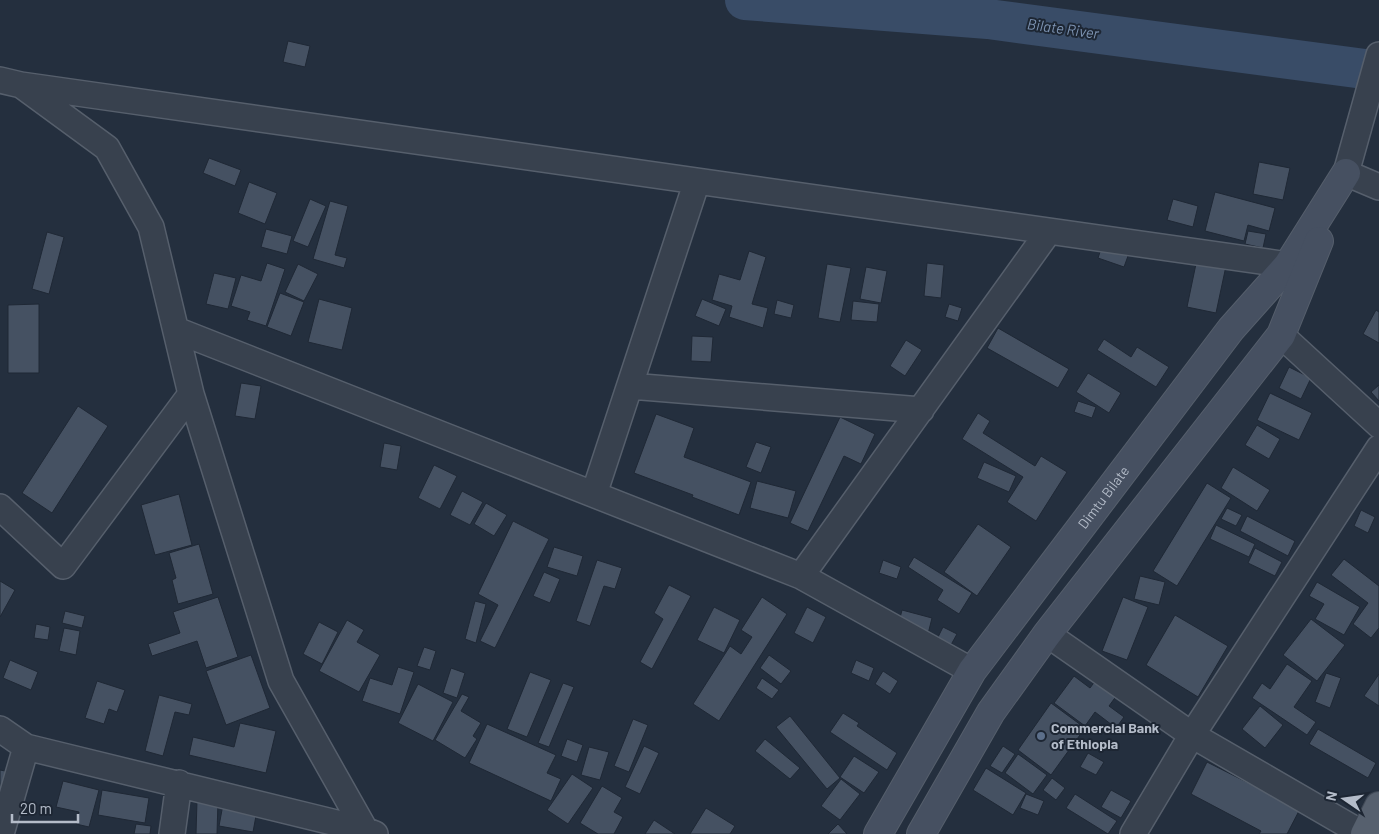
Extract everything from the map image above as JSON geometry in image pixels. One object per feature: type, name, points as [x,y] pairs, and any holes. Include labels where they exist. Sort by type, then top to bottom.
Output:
[{"type":"main road","name":"Dimtu Bilate","points":[[878,834],[972,671],[1231,329],[1288,265],[1346,173]]},
{"type":"main road","points":[[920,834],[991,712],[1047,634],[1281,335],[1346,173]]},
{"type":"main road","points":[[1364,834],[1379,806]]},
{"type":"street","points":[[1379,55],[1346,173],[1379,187]]},
{"type":"street","points":[[11,82],[1288,265]]},
{"type":"street","points":[[11,82],[107,148],[151,227],[191,394],[281,681],[369,833]]},
{"type":"street","points":[[594,494],[697,181]]},
{"type":"street","points":[[801,576],[1049,231]]},
{"type":"street","points":[[176,330],[801,576],[972,671]]},
{"type":"street","points":[[1281,335],[1379,425]]},
{"type":"street","points":[[630,386],[921,410]]},
{"type":"street","points":[[0,507],[63,566],[191,394]]},
{"type":"street","points":[[1132,834],[1192,735],[1379,448]]},
{"type":"street","points":[[1047,634],[1192,735],[1364,834]]},
{"type":"street","points":[[0,729],[26,747],[179,783],[369,833]]},
{"type":"street","points":[[2,834],[26,747]]},
{"type":"street","points":[[172,834],[179,783]]},
{"type":"building","points":[[288,41],[310,46],[305,67],[283,62]]},
{"type":"building","points":[[209,158],[241,170],[235,186],[203,173]]},
{"type":"building","points":[[1259,162],[1290,168],[1283,200],[1253,194]]},
{"type":"building","points":[[249,182],[277,193],[265,224],[238,213]]},
{"type":"building","points":[[1215,192],[1275,208],[1269,231],[1248,225],[1244,241],[1205,231]]},
{"type":"building","points":[[310,199],[326,206],[308,247],[293,241]]},
{"type":"building","points":[[1173,199],[1198,206],[1193,227],[1167,220]]},
{"type":"building","points":[[330,201],[348,206],[335,255],[347,258],[344,268],[313,259]]},
{"type":"building","points":[[266,229],[292,236],[287,254],[261,247]]},
{"type":"building","points":[[1248,231],[1266,234],[1263,248],[1245,244]]},
{"type":"building","points":[[47,232],[64,237],[49,294],[32,289]]},
{"type":"building","points":[[1102,246],[1128,256],[1124,267],[1098,258]]},
{"type":"building","points":[[749,251],[766,257],[752,304],[768,308],[763,328],[729,317],[732,306],[712,300],[719,274],[740,280]]},
{"type":"building","points":[[1197,259],[1226,266],[1216,313],[1187,307]]},
{"type":"building","points":[[267,263],[285,269],[266,326],[247,320],[250,312],[231,306],[241,275],[261,281]]},
{"type":"building","points":[[927,263],[944,265],[941,298],[924,296]]},
{"type":"building","points":[[298,264],[318,274],[304,301],[285,292]]},
{"type":"building","points":[[827,264],[851,268],[840,322],[818,318]]},
{"type":"building","points":[[866,267],[887,271],[881,303],[860,299]]},
{"type":"building","points":[[214,273],[236,278],[228,309],[206,304]]},
{"type":"building","points":[[280,293],[304,302],[291,336],[267,327]]},
{"type":"building","points":[[319,299],[352,308],[342,350],[308,342]]},
{"type":"building","points":[[702,299],[726,309],[719,326],[695,316]]},
{"type":"building","points":[[777,300],[794,305],[791,318],[774,314]]},
{"type":"building","points":[[853,301],[879,304],[877,322],[851,320]]},
{"type":"building","points":[[39,304],[39,373],[8,373],[8,305]]},
{"type":"building","points":[[949,304],[962,308],[958,321],[945,317]]},
{"type":"building","points":[[1376,310],[1379,312],[1379,343],[1363,334]]},
{"type":"building","points":[[998,328],[1069,369],[1058,388],[987,348]]},
{"type":"building","points":[[692,336],[713,337],[711,362],[691,361]]},
{"type":"building","points":[[1104,339],[1131,357],[1137,347],[1169,367],[1156,387],[1097,350]]},
{"type":"building","points":[[906,340],[922,350],[905,376],[890,366]]},
{"type":"building","points":[[1289,367],[1311,378],[1301,399],[1279,388]]},
{"type":"building","points":[[1088,373],[1121,393],[1109,413],[1076,392]]},
{"type":"building","points":[[241,383],[261,386],[255,419],[235,416]]},
{"type":"building","points":[[1379,385],[1379,401],[1371,392]]},
{"type":"building","points":[[1270,393],[1312,413],[1299,440],[1257,420]]},
{"type":"building","points":[[1078,401],[1096,407],[1092,418],[1074,412]]},
{"type":"building","points":[[78,406],[108,426],[52,513],[22,493]]},
{"type":"building","points":[[978,413],[990,421],[983,433],[1035,466],[1041,456],[1067,472],[1036,521],[1007,502],[1023,477],[962,439]]},
{"type":"building","points":[[656,414],[694,428],[684,457],[751,482],[739,515],[634,473]]},
{"type":"building","points":[[840,417],[875,434],[861,464],[844,456],[808,531],[790,523]]},
{"type":"building","points":[[1257,425],[1280,439],[1269,459],[1245,445]]},
{"type":"building","points":[[756,442],[771,447],[761,473],[746,467]]},
{"type":"building","points":[[384,443],[401,446],[397,470],[380,467]]},
{"type":"building","points":[[984,462],[1016,476],[1009,492],[977,478]]},
{"type":"building","points":[[434,465],[457,476],[440,509],[418,498]]},
{"type":"building","points":[[1233,467],[1270,490],[1257,511],[1221,488]]},
{"type":"building","points":[[757,481],[796,491],[788,518],[750,508]]},
{"type":"building","points":[[1207,483],[1231,498],[1177,586],[1153,571]]},
{"type":"building","points":[[462,491],[483,502],[470,525],[450,515]]},
{"type":"building","points":[[179,494],[192,545],[155,555],[141,505]]},
{"type":"building","points":[[486,503],[507,515],[494,536],[474,524]]},
{"type":"building","points":[[1227,508],[1242,515],[1236,526],[1221,519]]},
{"type":"building","points":[[1361,510],[1375,517],[1368,533],[1354,526]]},
{"type":"building","points":[[1247,516],[1295,541],[1288,556],[1240,531]]},
{"type":"building","points":[[513,521],[549,539],[495,648],[480,641],[498,605],[478,594]]},
{"type":"building","points":[[978,524],[1011,547],[977,596],[944,572]]},
{"type":"building","points":[[1216,525],[1255,544],[1249,557],[1210,539]]},
{"type":"building","points":[[199,544],[213,594],[178,604],[172,580],[176,578],[169,553]]},
{"type":"building","points":[[554,547],[583,556],[577,576],[547,567]]},
{"type":"building","points":[[1255,548],[1282,562],[1275,576],[1248,563]]},
{"type":"building","points":[[914,557],[972,593],[959,614],[937,600],[943,590],[908,567]]},
{"type":"building","points":[[1344,559],[1379,586],[1379,628],[1371,638],[1353,624],[1368,603],[1331,575]]},
{"type":"building","points":[[597,560],[622,568],[615,589],[604,586],[590,626],[576,621]]},
{"type":"building","points":[[883,560],[901,567],[897,579],[879,573]]},
{"type":"building","points":[[544,572],[560,579],[550,603],[533,596]]},
{"type":"building","points":[[1140,576],[1165,582],[1159,605],[1134,599]]},
{"type":"building","points":[[0,581],[15,590],[0,617]]},
{"type":"building","points":[[1317,582],[1360,607],[1344,635],[1315,619],[1324,604],[1309,596]]},
{"type":"building","points":[[669,585],[691,596],[652,669],[640,662],[663,619],[654,613]]},
{"type":"building","points":[[218,597],[238,657],[206,668],[197,641],[152,656],[148,644],[180,633],[173,612]]},
{"type":"building","points":[[762,597],[787,614],[719,721],[693,704],[730,646],[741,654],[752,637],[741,630]]},
{"type":"building","points":[[1123,597],[1148,607],[1127,660],[1102,651]]},
{"type":"building","points":[[475,601],[486,604],[476,643],[465,639]]},
{"type":"building","points":[[714,607],[740,620],[724,653],[697,640]]},
{"type":"building","points":[[807,607],[826,617],[813,643],[794,633]]},
{"type":"building","points":[[902,610],[932,618],[928,634],[898,626]]},
{"type":"building","points":[[65,611],[85,616],[82,628],[62,623]]},
{"type":"building","points":[[1175,615],[1228,646],[1198,697],[1146,665]]},
{"type":"building","points":[[1311,619],[1345,645],[1317,681],[1283,655]]},
{"type":"building","points":[[347,620],[364,630],[357,642],[380,655],[359,692],[319,671]]},
{"type":"building","points":[[319,622],[338,632],[322,664],[303,654]]},
{"type":"building","points":[[36,624],[50,627],[48,640],[34,638]]},
{"type":"building","points":[[943,627],[957,634],[947,652],[934,645]]},
{"type":"building","points":[[64,628],[80,631],[76,655],[59,651]]},
{"type":"building","points":[[424,647],[436,651],[430,670],[417,666]]},
{"type":"building","points":[[251,655],[270,708],[226,725],[206,671]]},
{"type":"building","points":[[769,655],[791,671],[781,684],[760,668]]},
{"type":"building","points":[[10,660],[38,672],[31,690],[3,678]]},
{"type":"building","points":[[856,660],[874,668],[869,681],[851,673]]},
{"type":"building","points":[[1287,664],[1312,681],[1294,707],[1316,722],[1307,735],[1252,698],[1262,683],[1270,689]]},
{"type":"building","points":[[398,667],[414,672],[400,714],[362,701],[370,678],[392,685]]},
{"type":"building","points":[[451,668],[465,673],[457,698],[443,693]]},
{"type":"building","points":[[1104,669],[1125,684],[1109,706],[1124,717],[1116,728],[1095,712],[1085,726],[1054,703],[1074,676],[1090,688]]},
{"type":"building","points":[[883,671],[898,681],[890,694],[875,684]]},
{"type":"building","points":[[530,672],[551,680],[527,737],[507,729]]},
{"type":"building","points":[[1326,673],[1341,678],[1330,708],[1315,702]]},
{"type":"building","points":[[1379,674],[1379,706],[1364,696]]},
{"type":"building","points":[[762,678],[779,690],[772,699],[756,688]]},
{"type":"building","points":[[97,681],[125,690],[117,712],[109,709],[104,724],[85,718]]},
{"type":"building","points":[[563,683],[574,687],[549,747],[538,743]]},
{"type":"building","points":[[418,684],[453,702],[433,741],[398,723]]},
{"type":"building","points":[[462,694],[469,697],[461,711],[481,723],[473,736],[477,739],[465,758],[435,740]]},
{"type":"building","points":[[159,695],[192,704],[189,715],[175,712],[163,756],[145,751]]},
{"type":"building","points":[[1051,703],[1085,728],[1051,775],[1018,750]]},
{"type":"building","points":[[1260,706],[1283,725],[1265,748],[1242,729]]},
{"type":"building","points":[[843,713],[859,723],[857,726],[897,753],[887,770],[830,732]]},
{"type":"building","points":[[790,716],[840,778],[827,789],[776,727]]},
{"type":"building","points":[[633,719],[648,725],[629,772],[614,766]]},
{"type":"building","points":[[240,723],[276,731],[266,773],[189,755],[193,737],[234,747]]},
{"type":"building","points":[[487,724],[556,755],[547,773],[561,779],[551,801],[469,763]]},
{"type":"building","points":[[1318,729],[1376,763],[1368,778],[1309,744]]},
{"type":"building","points":[[567,739],[583,745],[577,762],[561,756]]},
{"type":"building","points":[[765,739],[800,768],[790,779],[755,751]]},
{"type":"building","points":[[644,746],[659,753],[640,794],[625,787]]},
{"type":"building","points":[[1003,746],[1015,754],[1002,773],[990,766]]},
{"type":"building","points":[[589,747],[609,752],[600,780],[581,775]]},
{"type":"building","points":[[1088,753],[1104,762],[1096,775],[1080,767]]},
{"type":"building","points":[[1018,754],[1047,775],[1033,794],[1005,773]]},
{"type":"building","points":[[854,756],[879,772],[864,793],[840,777]]},
{"type":"building","points":[[1207,762],[1300,809],[1287,834],[1259,834],[1261,831],[1191,794]]},
{"type":"building","points":[[986,768],[1026,793],[1013,815],[973,790]]},
{"type":"building","points":[[0,770],[10,772],[0,806]]},
{"type":"building","points":[[572,774],[593,788],[568,824],[547,810]]},
{"type":"building","points":[[1052,778],[1065,788],[1056,800],[1043,790]]},
{"type":"building","points":[[841,779],[860,794],[840,820],[821,806]]},
{"type":"building","points":[[63,781],[99,790],[89,827],[76,824],[79,812],[56,807]]},
{"type":"building","points":[[602,786],[622,798],[614,812],[623,817],[614,834],[598,834],[580,823]]},
{"type":"building","points":[[102,790],[149,798],[145,823],[98,815]]},
{"type":"building","points":[[1111,790],[1131,801],[1121,818],[1101,807]]},
{"type":"building","points":[[1026,794],[1044,801],[1038,815],[1020,808]]},
{"type":"building","points":[[1075,794],[1117,821],[1108,834],[1066,808]]},
{"type":"building","points":[[224,799],[258,805],[253,832],[219,826]]},
{"type":"building","points":[[197,800],[218,801],[217,834],[196,834]]},
{"type":"building","points":[[706,808],[735,826],[730,834],[690,834]]},
{"type":"building","points":[[654,820],[675,834],[645,834]]},
{"type":"building","points":[[136,824],[151,826],[150,834],[134,834]]},
{"type":"building","points":[[838,824],[847,834],[828,834]]},
{"type":"waterway","name":"Bilate River","points":[[745,0],[988,19],[1379,71]]},
{"type":"place","name":"Commercial Bank of Ethiopia","points":[[1041,736]]}]
